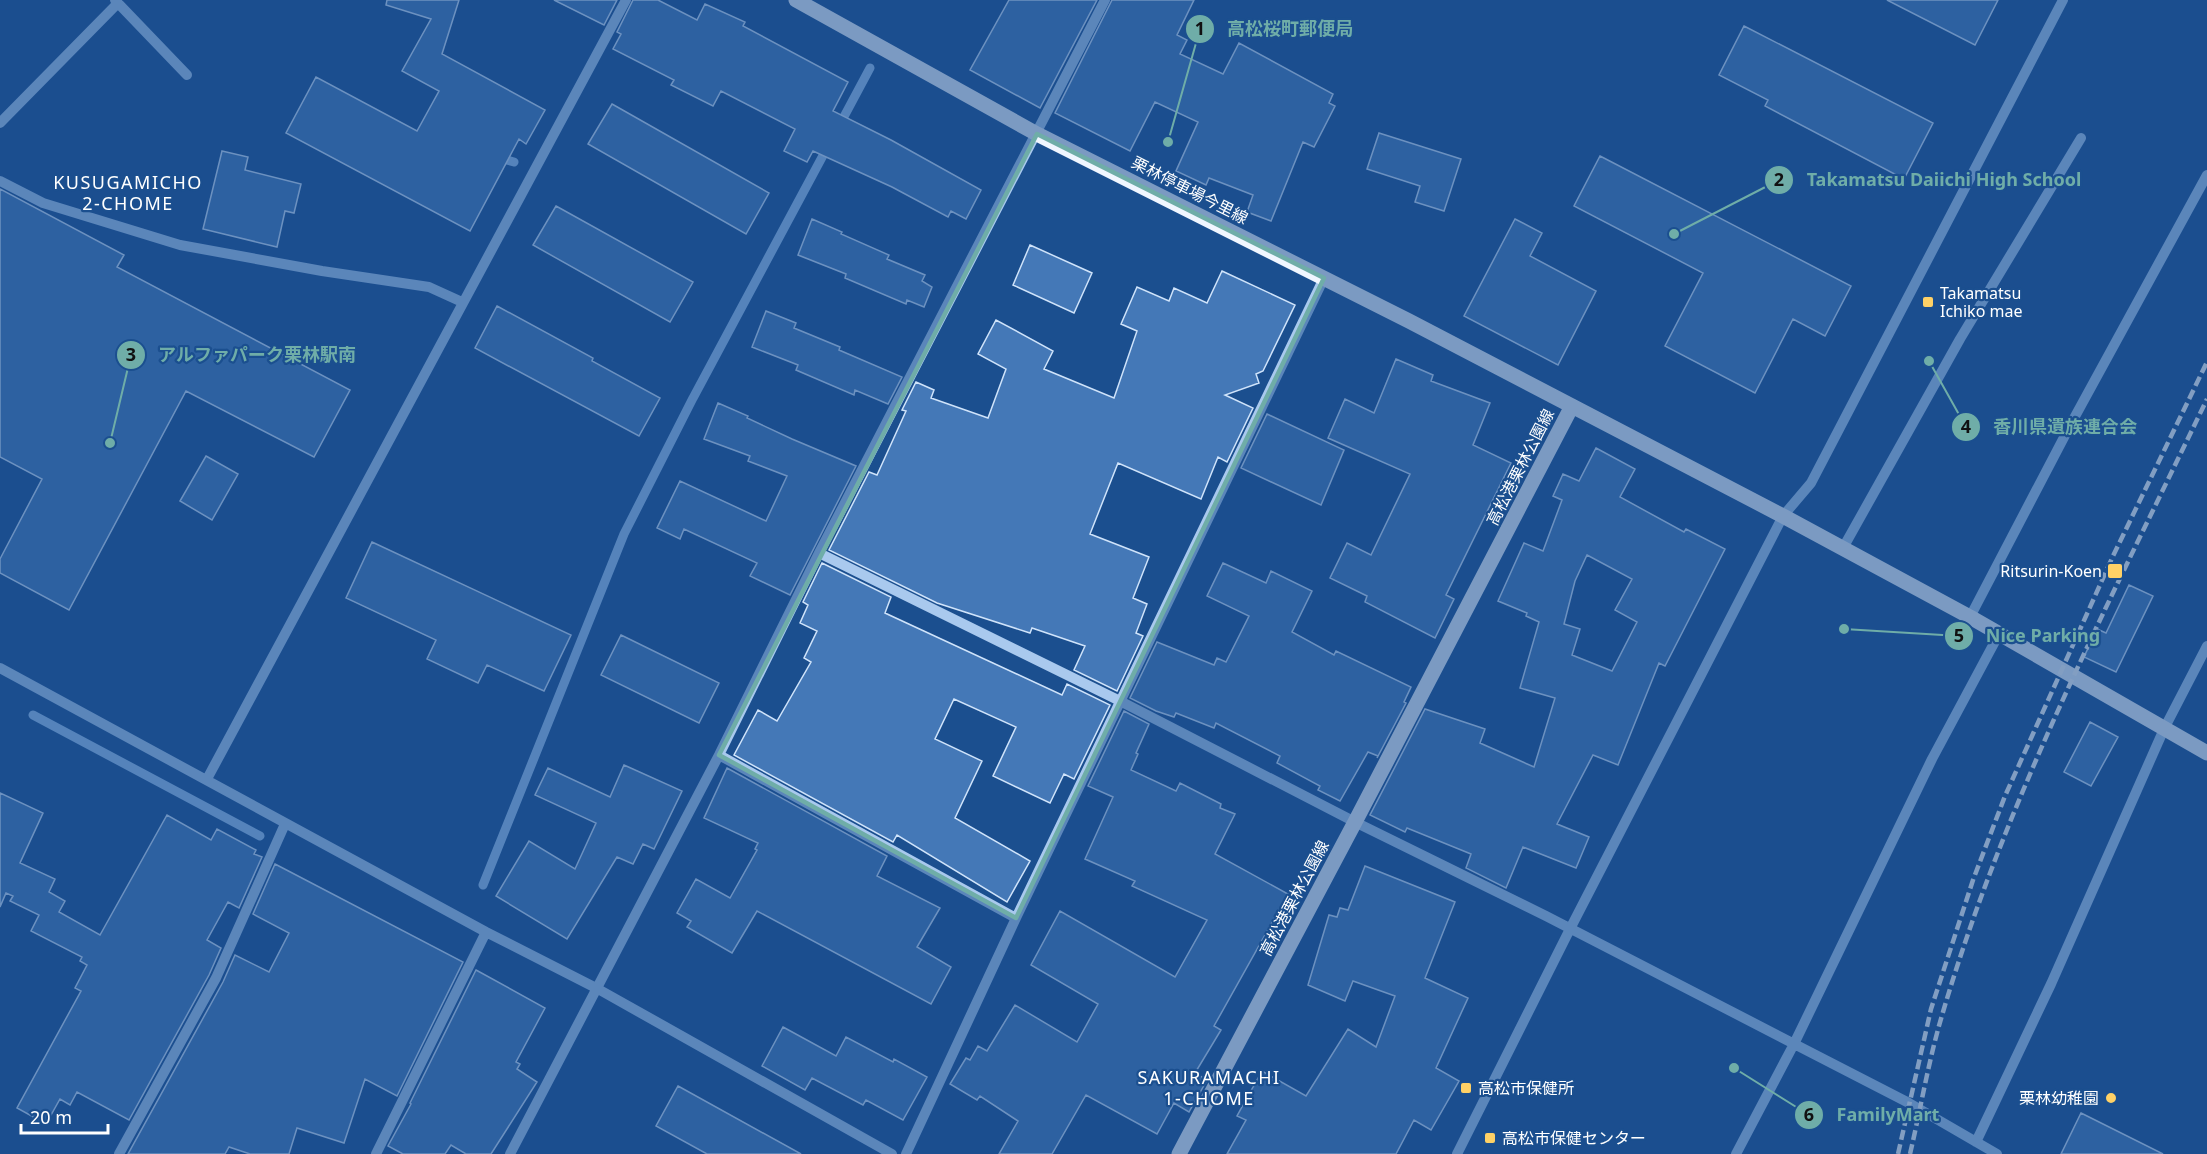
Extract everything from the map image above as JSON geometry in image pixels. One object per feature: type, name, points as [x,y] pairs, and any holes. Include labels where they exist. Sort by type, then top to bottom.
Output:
[{"type":"main road","name":"栗林停車場今里線","points":[[796,0],[1037,134],[1572,406]]},
{"type":"main road","name":"高松港栗林公園線","points":[[1179,1154],[1572,406],[1970,617],[2207,753]]},
{"type":"street","points":[[207,779],[626,0]]},
{"type":"street","points":[[510,1154],[719,755],[819,553],[1105,0]]},
{"type":"street","points":[[1457,1154],[1569,929],[1783,516],[1811,483],[2063,0]]},
{"type":"street","points":[[0,123],[117,2],[187,75]]},
{"type":"street","points":[[1843,548],[1960,339],[2081,138]]},
{"type":"street","points":[[1970,617],[2072,422],[2207,175]]},
{"type":"street","points":[[0,181],[43,203],[180,244],[321,271],[429,287],[462,302]]},
{"type":"street","points":[[906,1154],[1016,918],[1324,278]]},
{"type":"street","points":[[819,553],[1120,701],[1355,822],[1546,916],[1920,1109],[1997,1154]]},
{"type":"street","points":[[1736,1154],[1794,1044],[1932,759],[1999,634]]},
{"type":"street","points":[[1977,1143],[2051,984],[2164,729],[2207,645]]},
{"type":"street","points":[[0,668],[486,932],[598,988],[891,1154]]},
{"type":"street","points":[[719,755],[1016,918]]},
{"type":"street","points":[[119,1154],[216,978],[285,824]]},
{"type":"street","points":[[376,1154],[486,932]]},
{"type":"highlighted area","points":[[1037,134],[1324,278],[1016,918],[719,755]]},
{"type":"building","points":[[387,0],[459,0],[442,54],[545,110],[526,144],[519,139],[470,231],[286,133],[316,77],[417,131],[439,91],[402,71],[431,19],[386,5]]},
{"type":"building","points":[[554,0],[617,0],[604,25]]},
{"type":"building","points":[[633,0],[658,0],[697,20],[705,4],[745,22],[743,26],[848,82],[833,111],[981,190],[966,219],[951,211],[948,217],[892,187],[813,151],[807,162],[784,151],[795,129],[721,91],[713,106],[671,85],[674,80],[613,49],[621,34],[617,32]]},
{"type":"building","points":[[1009,0],[1097,0],[1040,108],[970,70]]},
{"type":"building","points":[[1112,0],[1194,0],[1177,35],[1187,40],[1180,54],[1223,74],[1239,43],[1333,94],[1329,103],[1335,106],[1314,147],[1303,142],[1271,221],[1247,212],[1253,195],[1209,178],[1206,185],[1176,171],[1198,122],[1155,102],[1130,151],[1055,113]]},
{"type":"building","points":[[1887,0],[1998,0],[1975,45]]},
{"type":"building","points":[[1744,26],[1933,123],[1904,179],[1765,106],[1768,100],[1719,75]]},
{"type":"building","points":[[612,104],[769,193],[746,234],[588,144]]},
{"type":"building","points":[[1379,133],[1461,159],[1444,211],[1415,202],[1420,186],[1367,169]]},
{"type":"building","points":[[222,151],[248,157],[245,170],[301,184],[294,213],[285,211],[277,247],[203,229]]},
{"type":"building","points":[[1600,156],[1851,286],[1825,336],[1793,319],[1755,393],[1665,346],[1703,273],[1574,206]]},
{"type":"building","points":[[0,189],[124,255],[117,267],[350,390],[314,457],[186,391],[69,610],[0,573],[0,559],[42,479],[0,457]]},
{"type":"building","points":[[556,206],[693,282],[670,322],[533,245]]},
{"type":"building","points":[[812,219],[889,255],[887,259],[925,275],[922,281],[932,287],[924,307],[907,300],[906,304],[845,278],[846,274],[798,255]]},
{"type":"building","points":[[1515,219],[1542,233],[1530,256],[1596,291],[1558,365],[1464,316]]},
{"type":"building","points":[[1030,245],[1092,273],[1074,313],[1013,285]]},
{"type":"building","points":[[1222,271],[1295,305],[1263,371],[1256,374],[1259,383],[1225,395],[1253,408],[1227,462],[1218,457],[1201,499],[1118,463],[1090,534],[1149,557],[1133,598],[1147,604],[1136,633],[1143,636],[1117,691],[1074,670],[1085,646],[1032,628],[1030,633],[937,603],[829,550],[869,472],[877,475],[906,411],[902,410],[916,382],[934,390],[931,398],[988,418],[1006,369],[978,354],[996,320],[1053,351],[1044,369],[1114,398],[1137,331],[1121,324],[1137,287],[1169,301],[1174,288],[1207,303]]},
{"type":"building","points":[[497,306],[593,358],[592,361],[660,398],[639,436],[475,348]]},
{"type":"building","points":[[766,311],[796,323],[794,328],[840,347],[839,350],[902,377],[888,404],[855,390],[854,395],[796,370],[798,365],[752,347]]},
{"type":"building","points":[[1396,359],[1433,375],[1431,381],[1490,403],[1473,445],[1511,463],[1446,595],[1454,599],[1435,638],[1365,602],[1367,596],[1330,578],[1347,543],[1371,555],[1410,474],[1328,438],[1345,399],[1374,413]]},
{"type":"building","points":[[718,403],[792,439],[856,466],[790,595],[750,576],[757,563],[684,529],[680,539],[657,528],[680,481],[766,521],[787,476],[748,461],[750,456],[704,439]]},
{"type":"building","points":[[1267,414],[1344,450],[1321,505],[1241,468]]},
{"type":"building","points":[[1596,448],[1635,469],[1620,497],[1684,532],[1686,529],[1725,549],[1665,666],[1659,663],[1618,765],[1593,755],[1557,824],[1589,837],[1576,868],[1523,847],[1506,888],[1466,868],[1471,854],[1407,828],[1405,832],[1370,815],[1425,709],[1485,729],[1480,743],[1534,767],[1555,698],[1520,688],[1539,622],[1526,616],[1527,613],[1498,601],[1524,543],[1543,551],[1562,500],[1553,496],[1563,474],[1579,481]],"holes":[[[1587,555],[1632,579],[1615,610],[1637,622],[1612,671],[1572,655],[1580,629],[1564,624],[1575,581]]]},
{"type":"building","points":[[206,456],[238,474],[212,520],[180,501]]},
{"type":"building","points":[[372,542],[571,635],[544,691],[487,665],[478,683],[427,659],[436,640],[346,598]]},
{"type":"building","points":[[822,563],[891,597],[885,613],[1062,695],[1067,684],[1110,705],[1074,779],[1064,774],[1050,803],[993,776],[1016,727],[954,699],[935,739],[982,761],[955,818],[1030,861],[1007,902],[897,835],[893,842],[734,755],[758,710],[777,721],[811,662],[804,658],[817,631],[800,623],[808,605],[803,602]]},
{"type":"building","points":[[1223,563],[1266,583],[1271,571],[1312,591],[1292,632],[1334,655],[1336,651],[1411,687],[1404,702],[1406,703],[1377,758],[1378,756],[1368,752],[1340,801],[1318,790],[1320,786],[1277,763],[1280,756],[1216,723],[1214,728],[1176,713],[1174,717],[1130,698],[1157,642],[1214,665],[1217,658],[1226,662],[1249,616],[1207,596]]},
{"type":"building","points":[[2129,585],[2153,596],[2116,672],[2084,657],[2097,629],[2106,633]]},
{"type":"building","points":[[621,635],[719,683],[699,723],[601,675]]},
{"type":"building","points":[[1124,711],[1149,724],[1131,770],[1176,791],[1180,783],[1221,804],[1220,808],[1235,814],[1215,854],[1288,894],[1214,1026],[1221,1030],[1195,1073],[1207,1080],[1189,1112],[1174,1103],[1157,1134],[1086,1095],[1052,1154],[999,1154],[1018,1121],[980,1096],[977,1100],[950,1084],[966,1058],[970,1060],[978,1046],[987,1051],[1015,1005],[1077,1042],[1098,1004],[1031,965],[1060,911],[1175,977],[1207,920],[1132,886],[1135,881],[1085,859],[1113,797],[1088,786]]},
{"type":"building","points":[[2090,722],[2118,737],[2091,786],[2064,772]]},
{"type":"building","points":[[624,765],[682,791],[654,849],[643,844],[633,864],[617,857],[567,939],[496,896],[529,841],[575,869],[596,823],[535,795],[548,768],[610,797]]},
{"type":"building","points":[[727,768],[887,856],[877,876],[940,908],[917,947],[951,967],[931,1004],[757,911],[732,953],[687,927],[691,921],[677,913],[696,879],[730,898],[757,850],[755,849],[758,843],[704,818]]},
{"type":"building","points":[[0,793],[43,813],[20,863],[55,879],[49,892],[65,901],[59,912],[100,935],[167,815],[211,840],[217,829],[256,850],[254,854],[262,857],[239,908],[228,902],[207,940],[221,948],[209,975],[129,1120],[77,1092],[70,1105],[60,1099],[46,1124],[17,1108],[81,991],[75,988],[87,965],[80,961],[82,957],[31,931],[39,915],[10,901],[13,896],[6,893],[0,907]]},
{"type":"building","points":[[275,864],[463,962],[397,1096],[365,1079],[344,1143],[297,1128],[289,1154],[250,1154],[229,1147],[225,1154],[128,1154],[223,982],[235,955],[269,972],[289,933],[253,914]]},
{"type":"building","points":[[1365,866],[1455,902],[1425,978],[1468,998],[1436,1068],[1459,1081],[1431,1130],[1414,1120],[1396,1154],[1227,1154],[1246,1120],[1237,1116],[1262,1071],[1306,1096],[1348,1029],[1376,1047],[1395,996],[1353,981],[1345,1001],[1308,985],[1329,915],[1337,917],[1340,908],[1348,910]]},
{"type":"building","points":[[476,970],[545,1008],[516,1062],[520,1064],[517,1069],[537,1082],[491,1154],[466,1154],[451,1145],[445,1154],[403,1154],[388,1146]]},
{"type":"building","points":[[783,1027],[836,1056],[846,1037],[927,1077],[903,1120],[866,1100],[863,1105],[812,1078],[805,1090],[762,1066]]},
{"type":"building","points":[[678,1086],[801,1154],[707,1154],[656,1126]]},
{"type":"building","points":[[2081,1113],[2163,1154],[2061,1154]]},
{"type":"waterway","points":[[839,126],[870,68]]},
{"type":"waterway","points":[[483,885],[624,534],[693,398],[828,146]]},
{"type":"waterway","points":[[496,157],[514,162]]},
{"type":"waterway","points":[[33,715],[260,836]]},
{"type":"railway","points":[[1898,1154],[1931,1009],[1973,880],[2005,796],[2113,556],[2207,362]]},
{"type":"railway","points":[[1910,1154],[1938,1029],[1968,932],[1997,854],[2098,624],[2207,399]]},
{"type":"place","name":"高松桜町郵便局","points":[[1168,142]]},
{"type":"place","name":"Takamatsu Daiichi High School","points":[[1674,234]]},
{"type":"place","name":"Takamatsu Ichiko mae","points":[[1928,302]]},
{"type":"place","name":"香川県遺族連合会","points":[[1929,361]]},
{"type":"place","name":"アルファパーク栗林駅南","points":[[110,443]]},
{"type":"place","name":"Ritsurin-Koen","points":[[2115,571]]},
{"type":"place","name":"Nice Parking","points":[[1844,629]]},
{"type":"place","name":"FamilyMart","points":[[1734,1068]]},
{"type":"place","name":"高松市保健所","points":[[1466,1088]]},
{"type":"place","name":"栗林幼稚園","points":[[2111,1098]]},
{"type":"place","name":"高松市保健センター","points":[[1490,1138]]},
{"type":"district","name":"KUSUGAMICHO 2-CHOME","points":[[128,193]]},
{"type":"district","name":"SAKURAMACHI 1-CHOME","points":[[1209,1088]]}]
